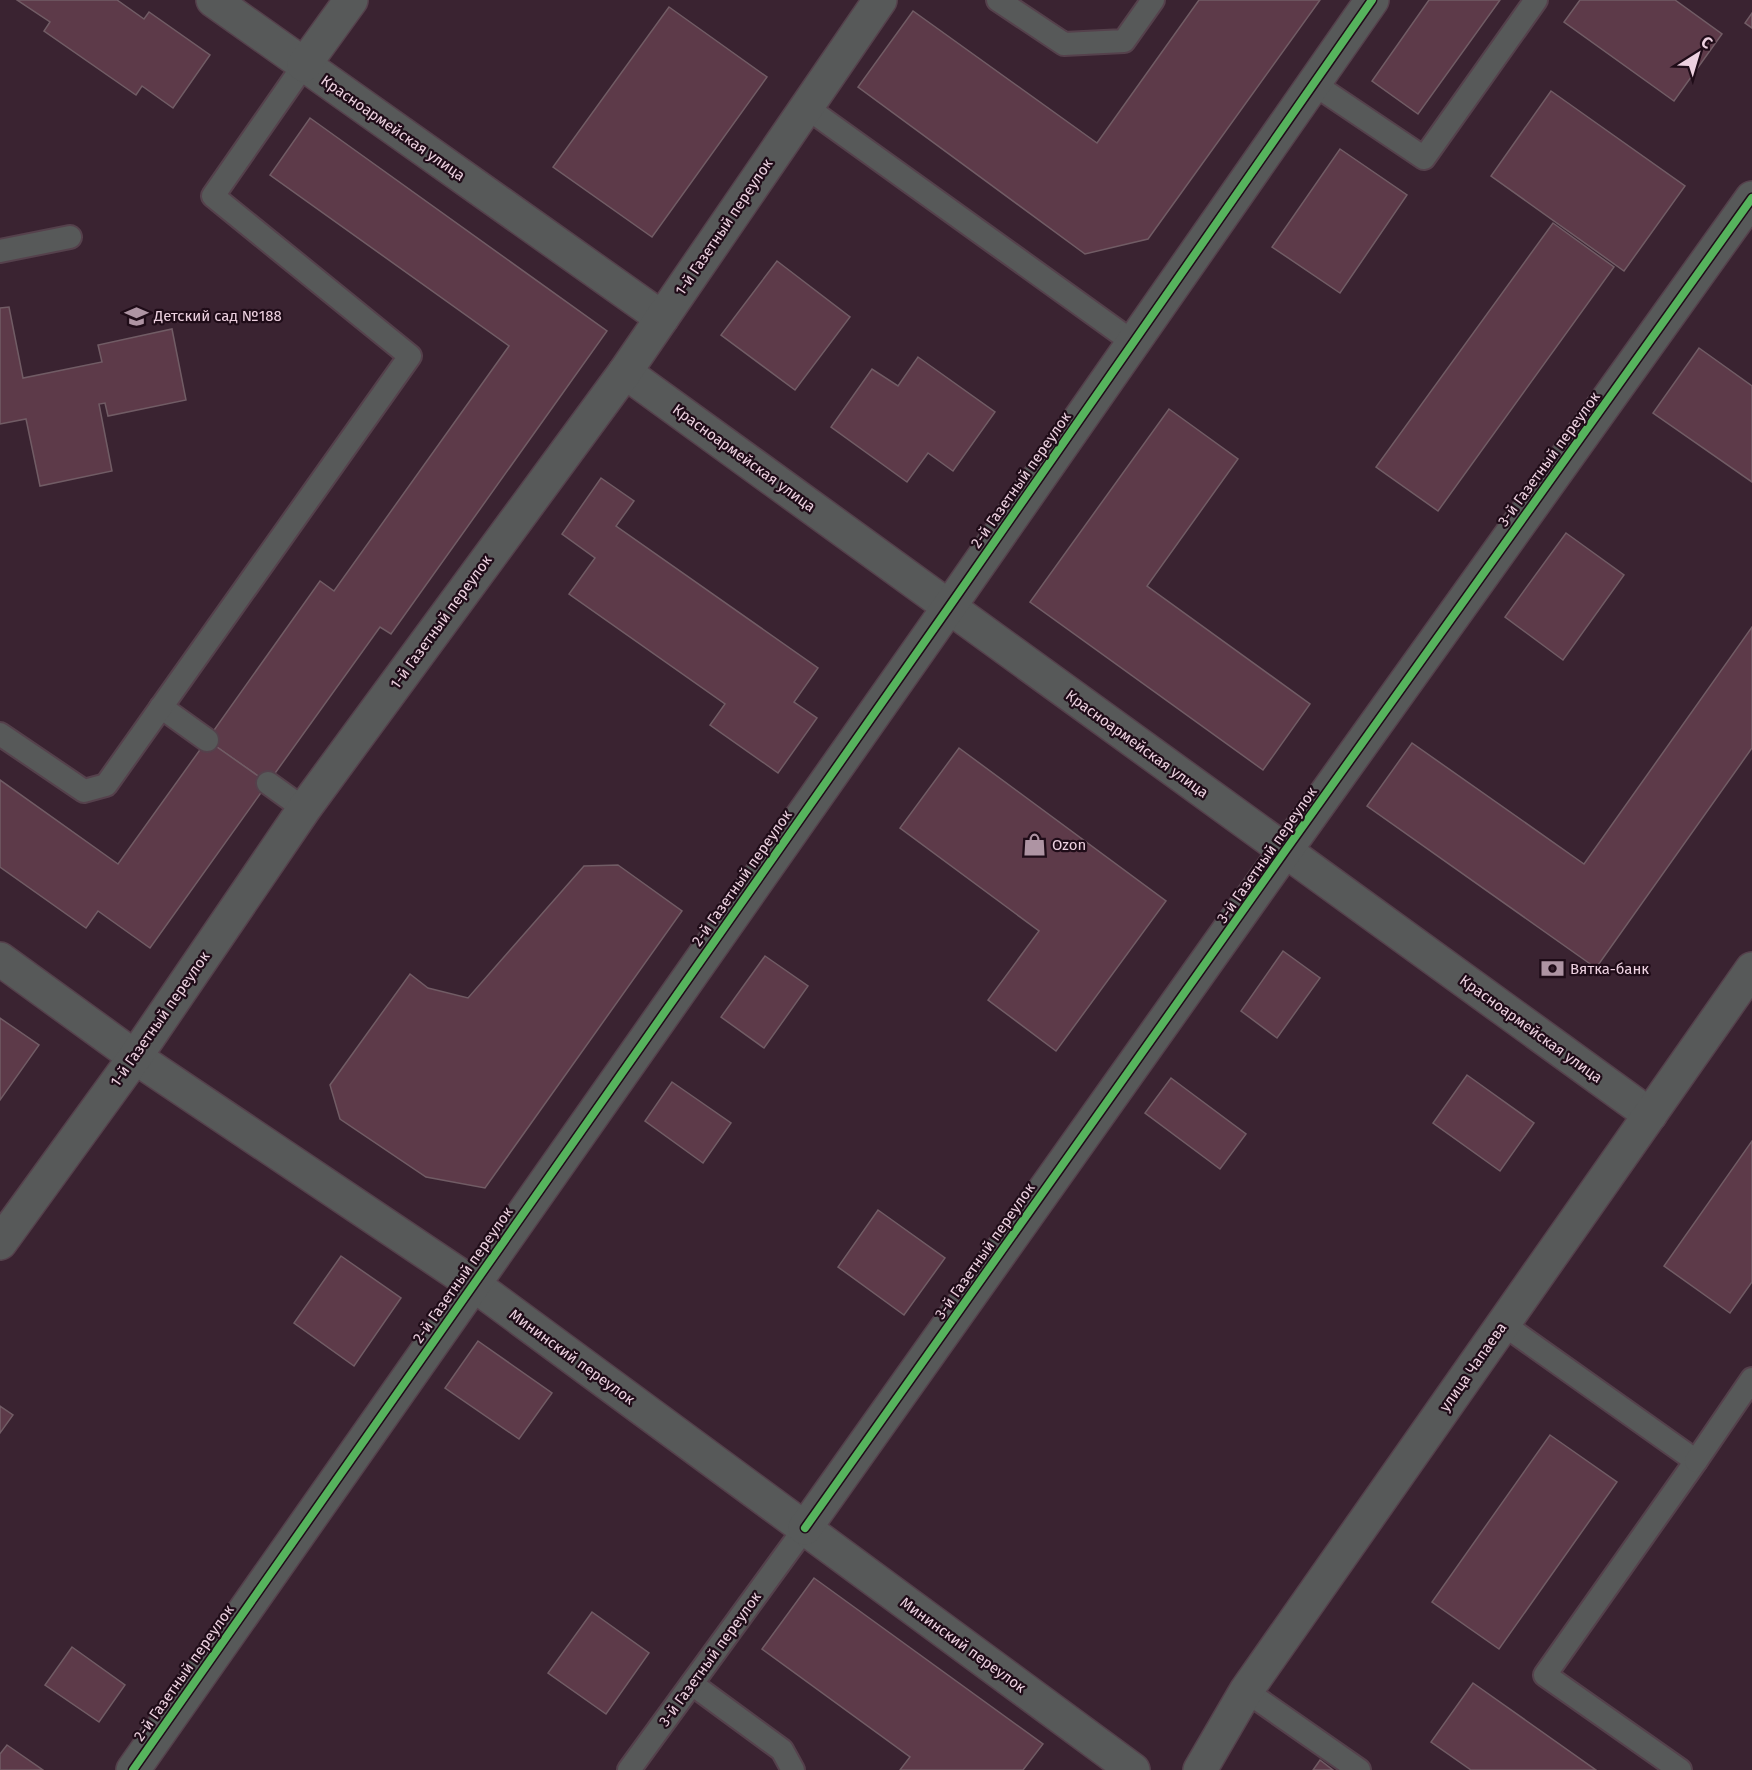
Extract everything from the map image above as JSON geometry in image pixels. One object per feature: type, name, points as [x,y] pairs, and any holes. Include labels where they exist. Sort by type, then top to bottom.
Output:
[{"type":"street","name":"Красноармейская улица","points":[[213,0],[662,318]]},
{"type":"street","points":[[304,64],[351,0]]},
{"type":"street","name":"1-й Газетный переулок","points":[[0,1243],[135,1056],[304,809],[625,372],[880,0]]},
{"type":"street","name":"2-й Газетный переулок","points":[[133,1770],[1372,0]]},
{"type":"street","name":"3-й Газетный переулок","points":[[805,1528],[1752,198]]},
{"type":"street","name":"Красноармейская улица","points":[[625,372],[1650,1115]]},
{"type":"street","name":"Мининский переулок","points":[[0,959],[135,1056],[473,1284],[1133,1770]]},
{"type":"street","name":"улица Чапаева","points":[[1200,1770],[1246,1690],[1752,969]]},
{"type":"lane","points":[[998,0],[1064,44],[1124,41],[1153,0]]},
{"type":"lane","points":[[1314,84],[1424,158],[1536,0]]},
{"type":"lane","points":[[0,734],[84,791],[106,785],[410,356],[213,196],[304,64]]},
{"type":"lane","points":[[806,108],[1134,343]]},
{"type":"lane","points":[[0,251],[70,237]]},
{"type":"lane","points":[[161,707],[207,740]]},
{"type":"lane","points":[[268,783],[304,809]]},
{"type":"lane","points":[[1503,1324],[1696,1461]]},
{"type":"lane","points":[[1680,1770],[1545,1675],[1752,1379]]},
{"type":"lane","name":"3-й Газетный переулок","points":[[629,1770],[805,1528]]},
{"type":"lane","points":[[692,1684],[782,1750],[793,1770]]},
{"type":"lane","points":[[1246,1690],[1359,1770]]},
{"type":"building","points":[[17,0],[117,0],[144,19],[149,12],[210,55],[173,108],[142,86],[136,95],[44,31],[50,22]]},
{"type":"building","points":[[1199,0],[1320,0],[1148,239],[1085,254],[858,87],[913,11],[1097,143]]},
{"type":"building","points":[[1429,0],[1500,0],[1418,114],[1372,81]]},
{"type":"building","points":[[1580,0],[1675,0],[1722,34],[1674,101],[1564,22]]},
{"type":"building","points":[[669,7],[767,77],[652,237],[553,167]]},
{"type":"building","points":[[1752,13],[1752,28],[1745,23]]},
{"type":"building","points":[[1551,91],[1685,186],[1624,271],[1491,176]]},
{"type":"building","points":[[310,118],[607,331],[391,634],[380,627],[268,783],[207,740],[320,581],[334,591],[509,346],[270,175]]},
{"type":"building","points":[[1340,149],[1407,195],[1340,293],[1272,247]]},
{"type":"building","points":[[1553,223],[1614,267],[1438,511],[1376,467]]},
{"type":"building","points":[[777,261],[850,317],[795,390],[721,335]]},
{"type":"building","points":[[9,307],[23,378],[102,362],[98,345],[172,329],[186,400],[108,416],[105,403],[99,404],[112,471],[40,486],[26,419],[0,424],[0,308]]},
{"type":"building","points":[[1699,348],[1752,386],[1752,482],[1653,413]]},
{"type":"building","points":[[918,357],[995,412],[953,471],[928,453],[907,482],[831,427],[872,369],[898,386]]},
{"type":"building","points":[[1169,409],[1238,459],[1147,586],[1310,704],[1263,770],[1030,602]]},
{"type":"building","points":[[601,478],[634,501],[616,526],[818,668],[794,702],[817,718],[778,773],[710,725],[725,704],[569,594],[595,558],[562,534]]},
{"type":"building","points":[[1566,533],[1624,575],[1563,660],[1505,617]]},
{"type":"building","points":[[1752,627],[1752,748],[1596,968],[1367,806],[1412,743],[1584,864]]},
{"type":"building","points":[[207,740],[268,783],[150,948],[98,911],[86,928],[0,867],[0,780],[118,864]]},
{"type":"building","points":[[959,748],[1166,901],[1056,1051],[988,1000],[1039,931],[900,828]]},
{"type":"building","points":[[618,865],[682,911],[485,1188],[426,1177],[340,1119],[330,1085],[410,974],[428,988],[468,998],[584,866]]},
{"type":"building","points":[[1283,951],[1320,978],[1277,1038],[1241,1011]]},
{"type":"building","points":[[765,956],[808,986],[764,1048],[721,1017]]},
{"type":"building","points":[[0,1018],[39,1045],[0,1100]]},
{"type":"building","points":[[1467,1075],[1534,1123],[1500,1171],[1433,1123]]},
{"type":"building","points":[[1171,1078],[1246,1134],[1220,1169],[1145,1113]]},
{"type":"building","points":[[672,1082],[731,1123],[703,1163],[645,1121]]},
{"type":"building","points":[[1752,1141],[1752,1282],[1730,1313],[1664,1266]]},
{"type":"building","points":[[878,1210],[945,1258],[904,1315],[838,1267]]},
{"type":"building","points":[[341,1256],[401,1298],[354,1366],[294,1323]]},
{"type":"building","points":[[478,1341],[552,1393],[519,1439],[445,1388]]},
{"type":"building","points":[[0,1406],[13,1415],[0,1433]]},
{"type":"building","points":[[1550,1435],[1617,1482],[1499,1649],[1432,1602]]},
{"type":"building","points":[[814,1578],[1043,1744],[1023,1770],[900,1770],[910,1757],[762,1649]]},
{"type":"building","points":[[592,1612],[649,1653],[606,1714],[548,1673]]},
{"type":"building","points":[[72,1647],[125,1685],[99,1722],[45,1685]]},
{"type":"building","points":[[1473,1683],[1596,1770],[1471,1770],[1431,1742]]},
{"type":"building","points":[[7,1745],[43,1770],[0,1770],[0,1754]]},
{"type":"building","points":[[1320,1760],[1333,1770],[1313,1770]]},
{"type":"cycle path","points":[[133,1770],[1372,0]]},
{"type":"cycle path","points":[[805,1528],[1752,198]]},
{"type":"place","name":"Детский сад №188","points":[[136,316]]},
{"type":"place","name":"Ozon","points":[[1034,845]]},
{"type":"place","name":"Вятка-банк","points":[[1552,969]]}]
